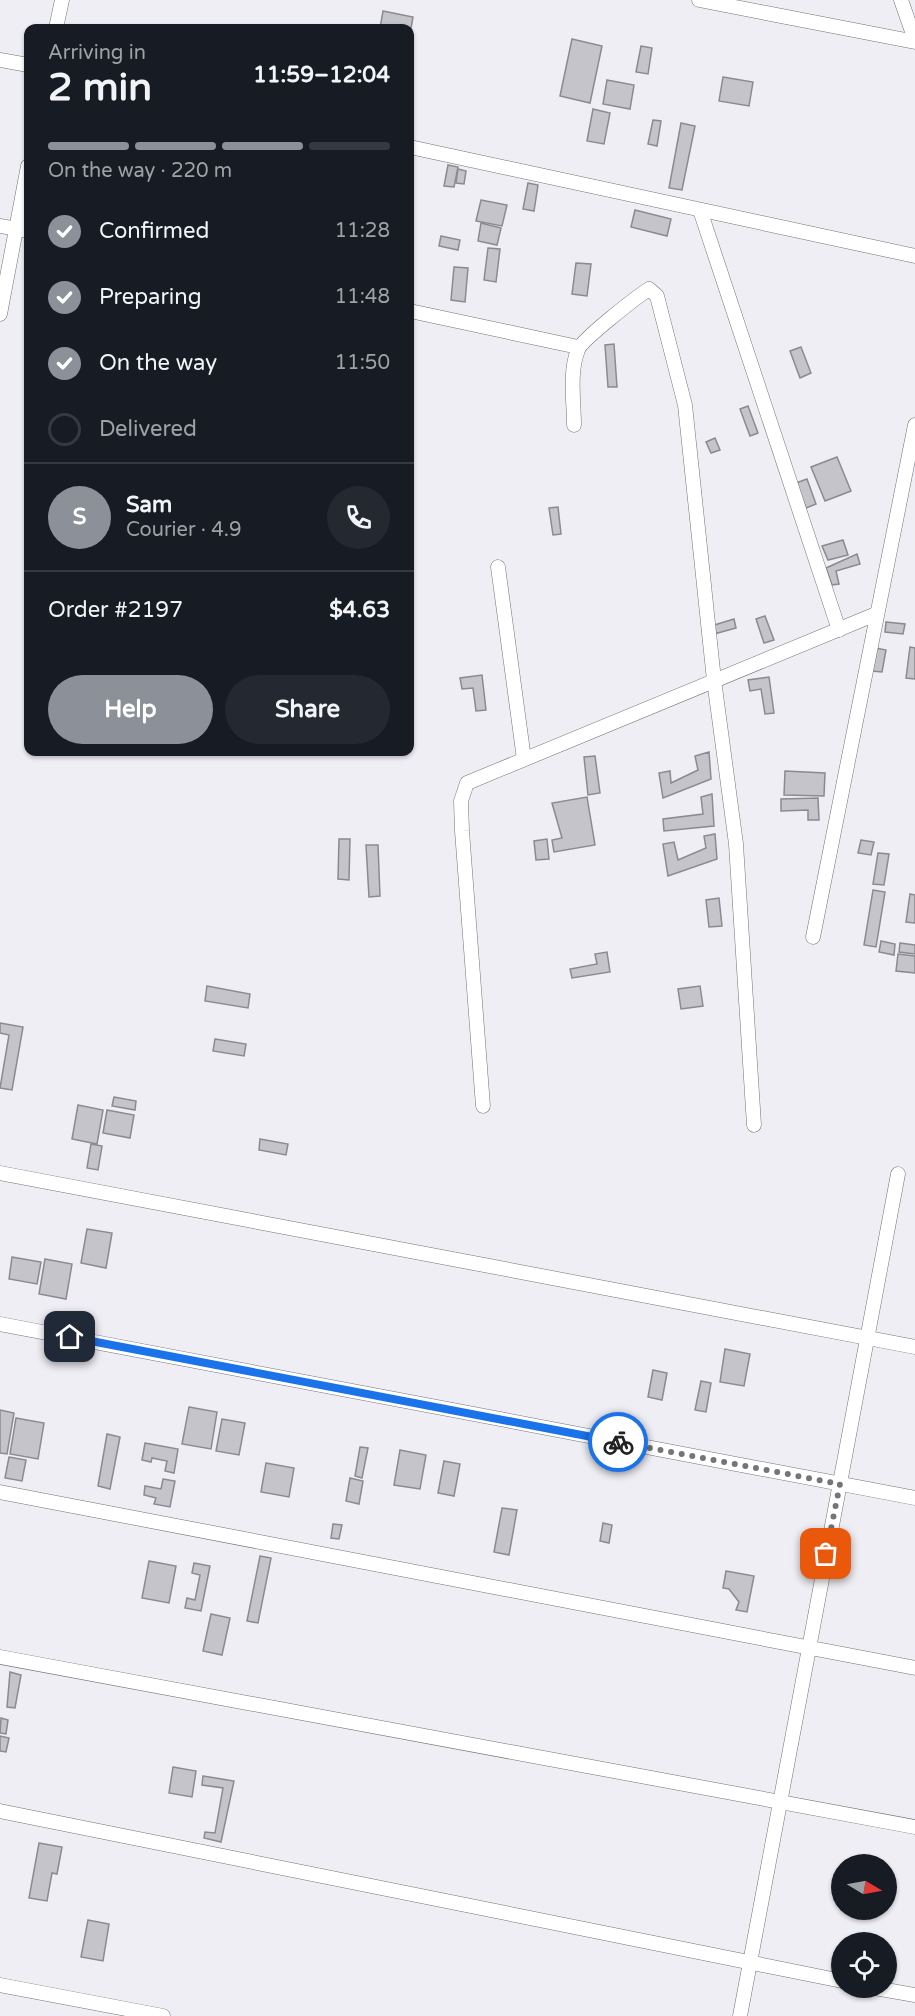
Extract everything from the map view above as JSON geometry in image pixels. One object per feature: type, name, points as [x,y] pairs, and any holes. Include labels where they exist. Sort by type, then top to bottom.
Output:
[{"type":"street","points":[[57,24],[62,0]]},
{"type":"street","points":[[699,0],[915,41],[901,0]]},
{"type":"street","points":[[0,60],[24,64]]},
{"type":"street","points":[[414,148],[915,256]]},
{"type":"street","points":[[0,314],[22,230],[24,209]]},
{"type":"street","points":[[700,210],[839,630]]},
{"type":"street","points":[[0,226],[22,230]]},
{"type":"street","points":[[574,425],[574,367],[578,346],[637,297],[650,290],[657,296],[685,405],[714,680],[736,844],[753,1125]]},
{"type":"street","points":[[414,312],[578,346]]},
{"type":"street","points":[[813,937],[915,425]]},
{"type":"street","points":[[498,567],[524,759]]},
{"type":"street","points":[[483,1106],[461,801],[467,783],[876,615]]},
{"type":"street","points":[[0,1173],[915,1347]]},
{"type":"street","points":[[740,2016],[898,1174]]},
{"type":"street","points":[[0,1324],[915,1498]]},
{"type":"street","points":[[0,1492],[915,1668]]},
{"type":"street","points":[[0,1657],[915,1827]]},
{"type":"street","points":[[0,1811],[831,1979]]},
{"type":"street","points":[[0,1985],[163,2016]]},
{"type":"street","points":[[897,1992],[915,1995]]},
{"type":"building","points":[[383,11],[413,17],[412,24],[381,24]]},
{"type":"building","points":[[572,39],[602,46],[590,103],[560,96]]},
{"type":"building","points":[[641,46],[652,48],[648,74],[636,72]]},
{"type":"building","points":[[723,77],[753,82],[749,106],[719,101]]},
{"type":"building","points":[[607,80],[634,85],[630,109],[603,104]]},
{"type":"building","points":[[593,109],[610,113],[604,144],[587,141]]},
{"type":"building","points":[[653,120],[661,121],[657,146],[648,144]]},
{"type":"building","points":[[681,123],[695,126],[682,190],[669,188]]},
{"type":"building","points":[[448,165],[458,167],[454,187],[444,186]]},
{"type":"building","points":[[458,169],[466,171],[464,184],[456,183]]},
{"type":"building","points":[[528,183],[538,185],[534,211],[523,209]]},
{"type":"building","points":[[481,200],[507,205],[502,226],[476,221]]},
{"type":"building","points":[[635,210],[671,219],[667,236],[631,227]]},
{"type":"building","points":[[481,223],[501,228],[497,245],[478,241]]},
{"type":"building","points":[[441,236],[460,240],[458,250],[439,246]]},
{"type":"building","points":[[488,248],[500,249],[496,282],[484,280]]},
{"type":"building","points":[[576,263],[591,264],[587,296],[572,294]]},
{"type":"building","points":[[454,267],[468,268],[465,302],[451,300]]},
{"type":"building","points":[[614,344],[617,387],[608,387],[605,345]]},
{"type":"building","points":[[801,347],[811,373],[800,378],[790,351]]},
{"type":"building","points":[[748,406],[758,433],[750,436],[740,409]]},
{"type":"building","points":[[715,438],[720,450],[711,453],[706,442]]},
{"type":"building","points":[[837,457],[851,491],[825,501],[811,467]]},
{"type":"building","points":[[807,479],[816,504],[806,508],[796,483]]},
{"type":"building","points":[[558,507],[561,534],[553,535],[549,508]]},
{"type":"building","points":[[843,540],[848,555],[828,560],[822,546]]},
{"type":"building","points":[[857,554],[860,564],[836,571],[839,584],[832,585],[826,568]]},
{"type":"building","points":[[765,616],[774,640],[764,643],[756,619]]},
{"type":"building","points":[[734,619],[736,628],[714,634],[711,626]]},
{"type":"building","points":[[886,622],[905,624],[903,634],[885,632]]},
{"type":"building","points":[[910,647],[915,648],[915,679],[906,678]]},
{"type":"building","points":[[876,648],[886,650],[882,672],[872,671]]},
{"type":"building","points":[[482,675],[486,710],[476,711],[473,688],[462,689],[460,678]]},
{"type":"building","points":[[769,677],[774,713],[765,714],[761,689],[750,691],[748,680]]},
{"type":"building","points":[[709,752],[711,779],[663,798],[659,773],[670,771],[671,783],[698,770],[695,756]]},
{"type":"building","points":[[595,756],[600,793],[588,795],[584,757]]},
{"type":"building","points":[[785,771],[825,773],[824,796],[784,795]]},
{"type":"building","points":[[712,794],[714,826],[664,831],[663,819],[703,814],[701,797]]},
{"type":"building","points":[[587,797],[595,845],[554,852],[552,840],[562,838],[552,803]]},
{"type":"building","points":[[818,798],[819,820],[808,820],[808,810],[781,811],[781,799]]},
{"type":"building","points":[[715,834],[717,859],[668,876],[663,844],[674,842],[678,860],[706,848],[704,836]]},
{"type":"building","points":[[339,839],[350,839],[349,880],[338,879]]},
{"type":"building","points":[[547,839],[549,859],[536,860],[534,841]]},
{"type":"building","points":[[861,840],[874,842],[871,855],[858,853]]},
{"type":"building","points":[[366,845],[378,845],[380,896],[369,897]]},
{"type":"building","points":[[878,853],[889,854],[884,885],[873,884]]},
{"type":"building","points":[[873,890],[885,892],[876,947],[864,945]]},
{"type":"building","points":[[910,894],[915,895],[915,923],[906,922]]},
{"type":"building","points":[[719,898],[722,926],[709,927],[706,900]]},
{"type":"building","points":[[881,941],[895,944],[894,955],[879,952]]},
{"type":"building","points":[[900,943],[915,945],[915,954],[899,952]]},
{"type":"building","points":[[607,952],[610,972],[572,978],[570,969],[597,964],[595,954]]},
{"type":"building","points":[[898,954],[915,956],[915,973],[896,971]]},
{"type":"building","points":[[207,986],[250,994],[248,1008],[205,1001]]},
{"type":"building","points":[[700,986],[703,1006],[681,1009],[678,989]]},
{"type":"building","points":[[0,1023],[23,1027],[12,1090],[0,1088],[9,1035],[0,1033]]},
{"type":"building","points":[[215,1039],[246,1044],[244,1056],[213,1051]]},
{"type":"building","points":[[114,1097],[136,1101],[135,1110],[112,1106]]},
{"type":"building","points":[[78,1105],[103,1110],[97,1144],[72,1139]]},
{"type":"building","points":[[107,1110],[134,1115],[130,1138],[103,1133]]},
{"type":"building","points":[[260,1139],[288,1144],[286,1155],[259,1150]]},
{"type":"building","points":[[91,1144],[102,1146],[98,1170],[87,1168]]},
{"type":"building","points":[[87,1229],[112,1233],[106,1268],[81,1263]]},
{"type":"building","points":[[12,1257],[41,1262],[37,1284],[9,1279]]},
{"type":"building","points":[[45,1259],[72,1264],[66,1299],[39,1294]]},
{"type":"building","points":[[725,1349],[750,1354],[744,1386],[720,1382]]},
{"type":"building","points":[[653,1370],[667,1373],[662,1400],[648,1397]]},
{"type":"building","points":[[701,1381],[711,1383],[706,1412],[695,1410]]},
{"type":"building","points":[[189,1407],[217,1412],[211,1449],[182,1444]]},
{"type":"building","points":[[0,1410],[14,1413],[7,1454],[0,1453]]},
{"type":"building","points":[[16,1418],[44,1423],[38,1459],[10,1454]]},
{"type":"building","points":[[222,1419],[245,1423],[239,1455],[216,1451]]},
{"type":"building","points":[[107,1434],[120,1437],[110,1489],[98,1486]]},
{"type":"building","points":[[145,1443],[178,1449],[174,1473],[165,1471],[167,1461],[152,1458],[151,1462],[142,1460]]},
{"type":"building","points":[[360,1447],[368,1448],[362,1478],[355,1476]]},
{"type":"building","points":[[400,1450],[426,1455],[420,1489],[394,1485]]},
{"type":"building","points":[[9,1457],[26,1460],[22,1481],[5,1478]]},
{"type":"building","points":[[444,1461],[460,1464],[454,1496],[438,1493]]},
{"type":"building","points":[[266,1463],[294,1468],[289,1497],[261,1492]]},
{"type":"building","points":[[350,1478],[363,1481],[359,1504],[346,1501]]},
{"type":"building","points":[[163,1479],[175,1481],[170,1507],[154,1504],[156,1498],[144,1495],[145,1486],[161,1489]]},
{"type":"building","points":[[502,1508],[517,1510],[509,1555],[494,1552]]},
{"type":"building","points":[[603,1523],[612,1525],[609,1543],[600,1541]]},
{"type":"building","points":[[333,1524],[342,1525],[339,1539],[331,1538]]},
{"type":"building","points":[[260,1556],[271,1558],[258,1623],[247,1621]]},
{"type":"building","points":[[149,1561],[176,1566],[169,1603],[142,1598]]},
{"type":"building","points":[[194,1563],[210,1566],[201,1611],[185,1608],[187,1598],[195,1600],[200,1575],[192,1573]]},
{"type":"building","points":[[726,1571],[754,1576],[747,1612],[736,1610],[739,1602],[729,1589],[723,1588]]},
{"type":"building","points":[[211,1614],[230,1618],[222,1655],[203,1651]]},
{"type":"building","points":[[10,1672],[21,1675],[15,1708],[7,1707]]},
{"type":"building","points":[[1,1718],[8,1720],[6,1734],[0,1733]]},
{"type":"building","points":[[0,1736],[9,1738],[6,1752],[0,1751]]},
{"type":"building","points":[[173,1767],[196,1771],[192,1797],[169,1793]]},
{"type":"building","points":[[203,1776],[234,1781],[221,1842],[204,1838],[205,1832],[215,1833],[223,1788],[202,1785]]},
{"type":"building","points":[[39,1843],[62,1847],[57,1874],[52,1873],[47,1901],[29,1898]]},
{"type":"building","points":[[88,1920],[109,1924],[103,1961],[81,1957]]},
{"type":"way so far","points":[[618,1442],[840,1484],[826,1554]]},
{"type":"route","points":[[70,1337],[618,1442]]}]
